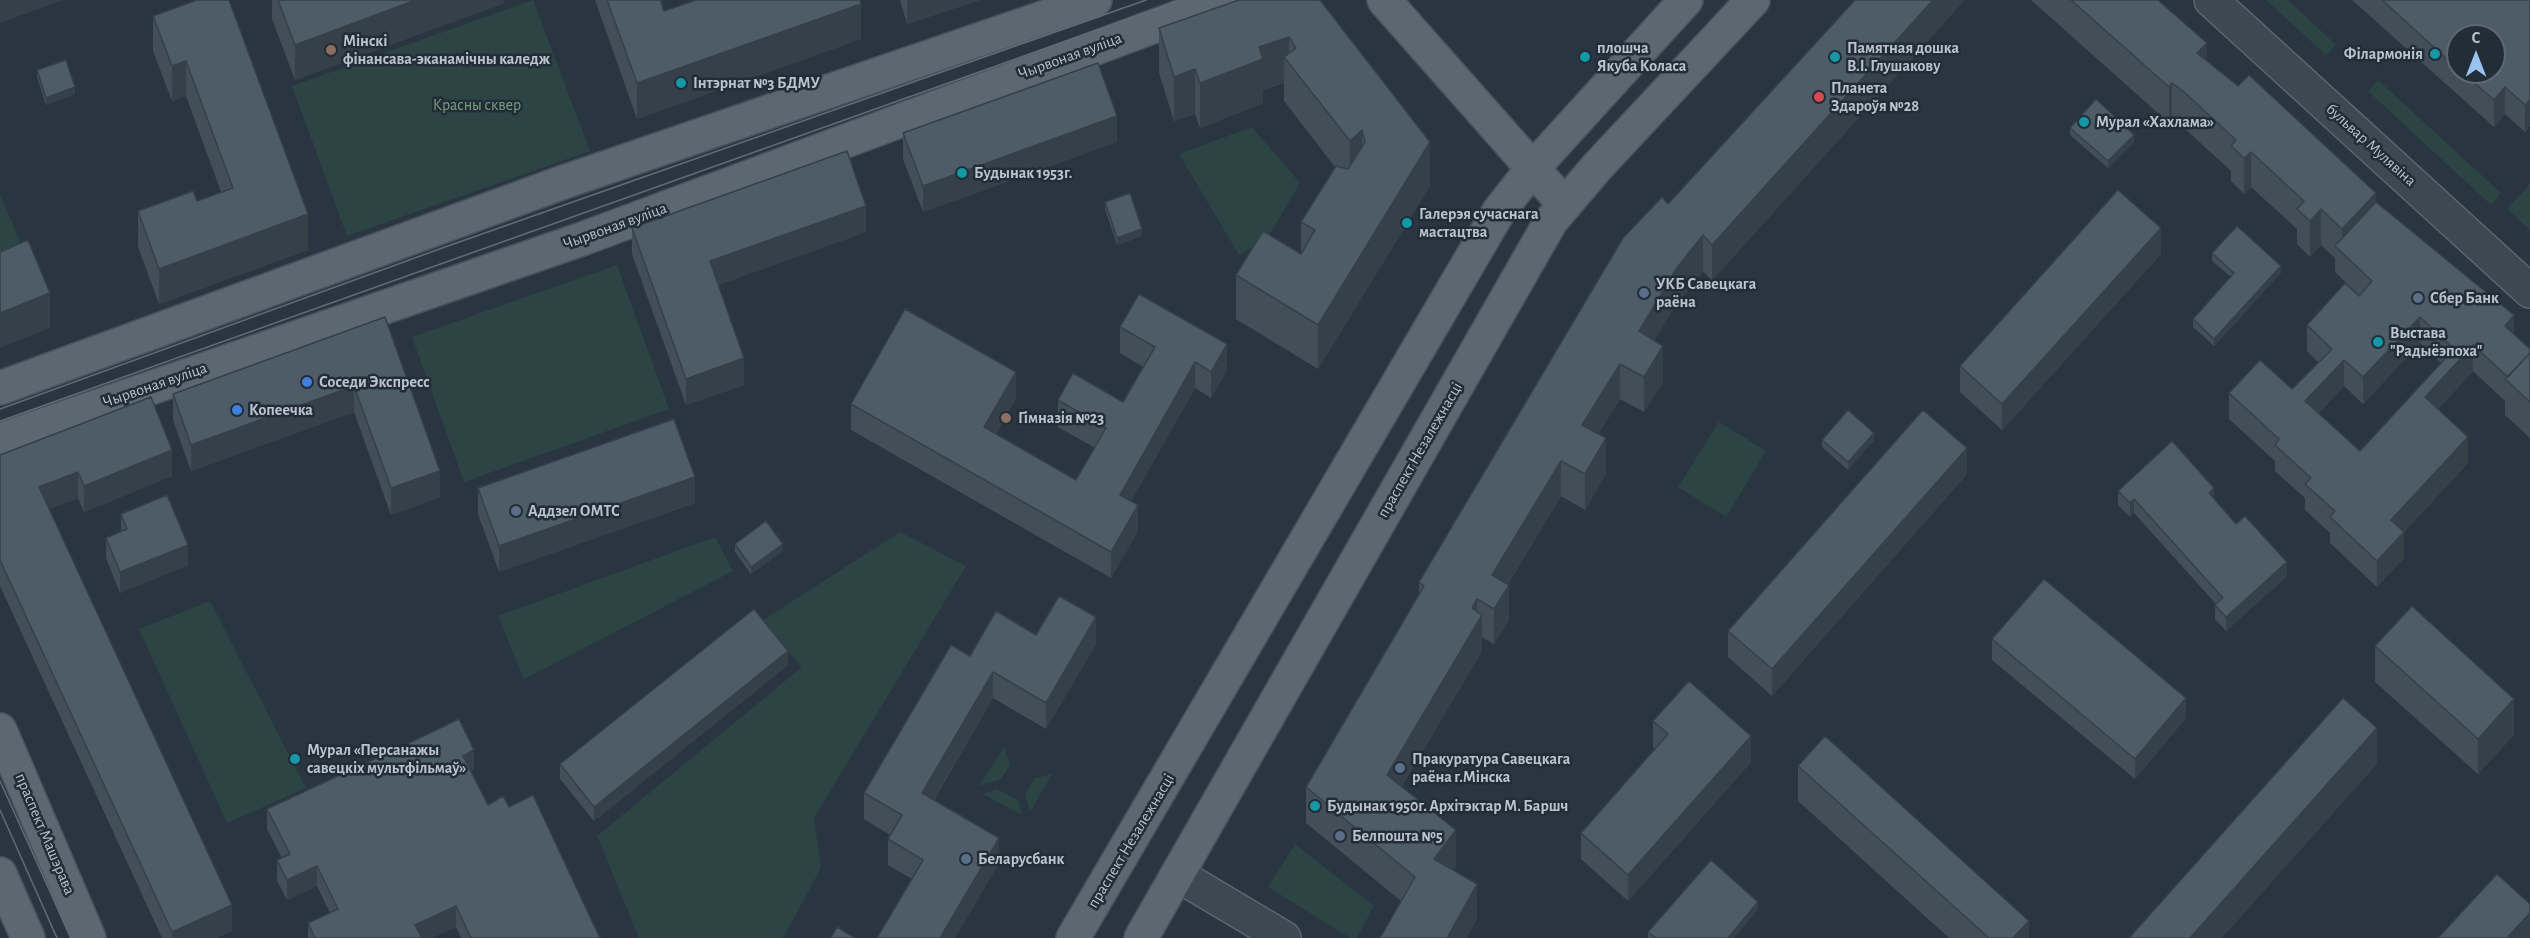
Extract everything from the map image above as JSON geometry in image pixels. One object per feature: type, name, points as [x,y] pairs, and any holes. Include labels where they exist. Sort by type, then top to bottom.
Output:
[{"type":"main road","points":[[0,388],[561,183],[1095,0]]},
{"type":"main road","name":"Чырвоная вуліца","points":[[0,440],[582,239],[1225,0]]},
{"type":"main road","points":[[1384,0],[1565,205]]},
{"type":"main road","name":"праспект Незалежнасці","points":[[1073,938],[1499,211],[1533,168],[1686,0]]},
{"type":"main road","name":"праспект Незалежнасці","points":[[1141,938],[1551,221],[1597,167],[1753,0]]},
{"type":"main road","name":"праспект Машэрава","points":[[0,730],[89,938]]},
{"type":"main road","points":[[0,874],[28,938]]},
{"type":"street","name":"бульвар Мулявіна","points":[[2211,0],[2530,291]]},
{"type":"street","points":[[1178,875],[1284,938]]},
{"type":"green space","name":"Красны сквер","points":[[533,0],[590,151],[347,236],[292,86]]},
{"type":"green space","points":[[2266,0],[2288,0],[2336,45],[2326,55]]},
{"type":"green space","points":[[2378,80],[2501,193],[2491,205],[2368,91]]},
{"type":"green space","points":[[1252,127],[1300,183],[1267,239],[1239,255],[1179,154]]},
{"type":"green space","points":[[2530,184],[2530,230],[2507,209]]},
{"type":"green space","points":[[0,194],[22,247],[0,256]]},
{"type":"green space","points":[[617,265],[669,409],[464,482],[412,337]]},
{"type":"green space","points":[[1719,422],[1766,451],[1726,517],[1678,487]]},
{"type":"green space","points":[[900,532],[966,566],[814,818],[821,868],[783,938],[639,938],[597,836],[802,667],[760,622]]},
{"type":"green space","points":[[715,537],[733,571],[524,679],[498,616]]},
{"type":"green space","points":[[210,601],[306,788],[227,823],[139,629]]},
{"type":"green space","points":[[1004,747],[1010,765],[1001,779],[979,786]]},
{"type":"green space","points":[[1052,774],[1030,812],[1025,794],[1035,778]]},
{"type":"green space","points":[[997,789],[1018,800],[1022,815],[983,794]]},
{"type":"green space","points":[[1295,844],[1374,906],[1357,938],[1350,938],[1268,887]]},
{"type":"building","points":[[197,0],[229,0],[308,214],[159,269],[138,211],[193,191],[197,201],[233,188],[186,61],[172,66],[153,16]]},
{"type":"building","points":[[278,0],[416,0],[295,45]]},
{"type":"building","points":[[607,0],[660,0],[664,11],[696,0],[860,0],[861,4],[637,83]]},
{"type":"building","points":[[1239,0],[1320,0],[1430,142],[1318,325],[1236,275],[1263,231],[1301,254],[1315,230],[1301,222],[1336,166],[1348,169],[1365,142],[1362,130],[1350,141],[1284,57],[1296,48],[1289,37],[1259,47],[1263,59],[1200,83],[1195,69],[1174,77],[1159,28]]},
{"type":"building","points":[[1855,0],[1933,0],[1712,245],[1703,235],[1676,269],[1639,331],[1663,346],[1644,377],[1620,364],[1582,425],[1606,438],[1585,474],[1561,461],[1492,575],[1509,585],[1494,609],[1477,599],[1472,608],[1482,615],[1387,775],[1456,830],[1434,859],[1477,884],[1447,938],[1380,938],[1415,877],[1306,787],[1424,586],[1419,582],[1623,238],[1662,197],[1668,204]]},
{"type":"building","points":[[2071,0],[2158,0],[2207,43],[2197,53],[2238,86],[2249,75],[2376,193],[2342,229],[2321,209],[2310,221],[2297,209],[2304,201],[2251,152],[2244,158],[2231,146],[2236,140],[2183,91],[2172,83],[2169,87]]},
{"type":"building","points":[[2382,0],[2530,0],[2530,100],[2525,105],[2505,87],[2494,100],[2476,84],[2506,84],[2506,24],[2446,24],[2446,58]]},
{"type":"building","points":[[66,60],[75,87],[46,98],[37,70]]},
{"type":"building","points":[[1098,63],[1117,116],[923,186],[903,133]]},
{"type":"building","points":[[2096,99],[2134,135],[2108,161],[2070,128]]},
{"type":"building","points":[[847,151],[866,206],[710,261],[744,358],[686,379],[632,228]]},
{"type":"building","points":[[2118,190],[2161,228],[2002,404],[1960,366]]},
{"type":"building","points":[[1130,193],[1142,229],[1117,238],[1105,202]]},
{"type":"building","points":[[2376,202],[2514,315],[2505,326],[2530,349],[2530,353],[2508,377],[2473,345],[2425,397],[2468,437],[2391,520],[2404,532],[2377,561],[2330,517],[2335,511],[2305,484],[2311,478],[2275,445],[2279,439],[2229,393],[2260,360],[2292,389],[2332,349],[2307,325],[2345,283],[2359,296],[2372,281],[2335,246]],"holes":[[[2420,317],[2454,349],[2360,451],[2305,401],[2344,360],[2363,377]]]},
{"type":"building","points":[[2237,226],[2281,266],[2214,339],[2193,319],[2234,273],[2212,253]]},
{"type":"building","points":[[28,240],[50,293],[0,313],[0,252]]},
{"type":"building","points":[[1139,294],[1227,344],[1211,372],[1195,362],[1120,495],[1138,505],[1111,552],[851,404],[905,309],[1016,372],[984,427],[1076,480],[1106,428],[1058,400],[1073,373],[1123,402],[1155,347],[1120,327]]},
{"type":"building","points":[[385,317],[440,471],[391,488],[354,386],[191,445],[173,394]]},
{"type":"building","points":[[2530,353],[2530,402],[2505,379]]},
{"type":"building","points":[[151,397],[172,450],[84,486],[78,472],[39,487],[232,905],[172,932],[0,560],[0,455]]},
{"type":"building","points":[[1848,410],[1874,433],[1848,462],[1822,440]]},
{"type":"building","points":[[1923,410],[1967,448],[1772,669],[1728,631]]},
{"type":"building","points":[[674,419],[695,477],[499,546],[478,488]]},
{"type":"building","points":[[2172,441],[2214,488],[2209,493],[2236,524],[2245,516],[2287,562],[2226,617],[2215,605],[2223,598],[2134,499],[2130,503],[2118,491]]},
{"type":"building","points":[[167,495],[188,545],[120,572],[106,538],[127,529],[121,514]]},
{"type":"building","points":[[766,521],[783,544],[751,567],[735,544]]},
{"type":"building","points":[[2044,579],[2186,698],[2135,759],[1992,639]]},
{"type":"building","points":[[1059,596],[1096,617],[1046,703],[993,672],[922,793],[999,838],[940,938],[877,938],[923,860],[888,839],[902,815],[864,793],[951,645],[970,656],[996,611],[1036,635]]},
{"type":"building","points":[[2412,606],[2514,699],[2478,739],[2375,646]]},
{"type":"building","points":[[754,609],[788,651],[594,807],[560,764]]},
{"type":"building","points":[[1689,681],[1751,736],[1628,875],[1581,833],[1668,734],[1653,721]]},
{"type":"building","points":[[2343,698],[2377,728],[2190,938],[2129,938]]},
{"type":"building","points":[[459,719],[474,750],[463,756],[488,805],[503,796],[509,807],[533,795],[600,938],[471,938],[456,906],[415,925],[422,938],[315,938],[308,923],[338,909],[317,866],[287,880],[277,860],[290,854],[267,809],[402,746],[404,750],[410,747],[409,743]]},
{"type":"building","points":[[1825,736],[2029,921],[2013,938],[1989,938],[1798,766]]},
{"type":"building","points":[[1711,860],[1758,902],[1728,938],[1656,938],[1648,932]]},
{"type":"building","points":[[2497,874],[2530,904],[2530,913],[2507,938],[2438,938]]},
{"type":"building","points":[[837,927],[855,938],[831,938]]},
{"type":"tram line","points":[[0,409],[445,247],[1146,0]]},
{"type":"tram line","points":[[0,421],[1181,0]]},
{"type":"tram line","points":[[0,781],[71,938]]},
{"type":"tram line","points":[[0,810],[57,938]]},
{"type":"place","name":"Мінскі фінансава-эканамічны каледж","points":[[331,50]]},
{"type":"place","name":"Філармонія","points":[[2435,54]]},
{"type":"place","name":"плошча Якуба Коласа","points":[[1585,57]]},
{"type":"place","name":"Памятная дошка В.І. Глушакову","points":[[1835,57]]},
{"type":"place","name":"Інтэрнат №3 БДМУ","points":[[681,83]]},
{"type":"place","name":"Планета Здароўя №28","points":[[1819,97]]},
{"type":"place","name":"Мурал «Хахлама»","points":[[2084,122]]},
{"type":"place","name":"Будынак 1953г.","points":[[962,173]]},
{"type":"place","name":"Галерэя сучаснага мастацтва","points":[[1407,223]]},
{"type":"place","name":"УКБ Савецкага раёна","points":[[1644,293]]},
{"type":"place","name":"Сбер Банк","points":[[2418,298]]},
{"type":"place","name":"Выстава \"Радыёэпоха\"","points":[[2378,342]]},
{"type":"place","name":"Соседи Экспресс","points":[[307,382]]},
{"type":"place","name":"Копеечка","points":[[237,410]]},
{"type":"place","name":"Гімназія №23","points":[[1006,418]]},
{"type":"place","name":"Аддзел ОМТС","points":[[516,511]]},
{"type":"place","name":"Мурал «Персанажы савецкіх мультфільмаў»","points":[[295,759]]},
{"type":"place","name":"Пракуратура Савецкага раёна г.Мінска","points":[[1400,768]]},
{"type":"place","name":"Будынак 1950г. Архітэктар М. Баршч","points":[[1315,806]]},
{"type":"place","name":"Белпошта №5","points":[[1340,836]]},
{"type":"place","name":"Беларусбанк","points":[[966,859]]}]
